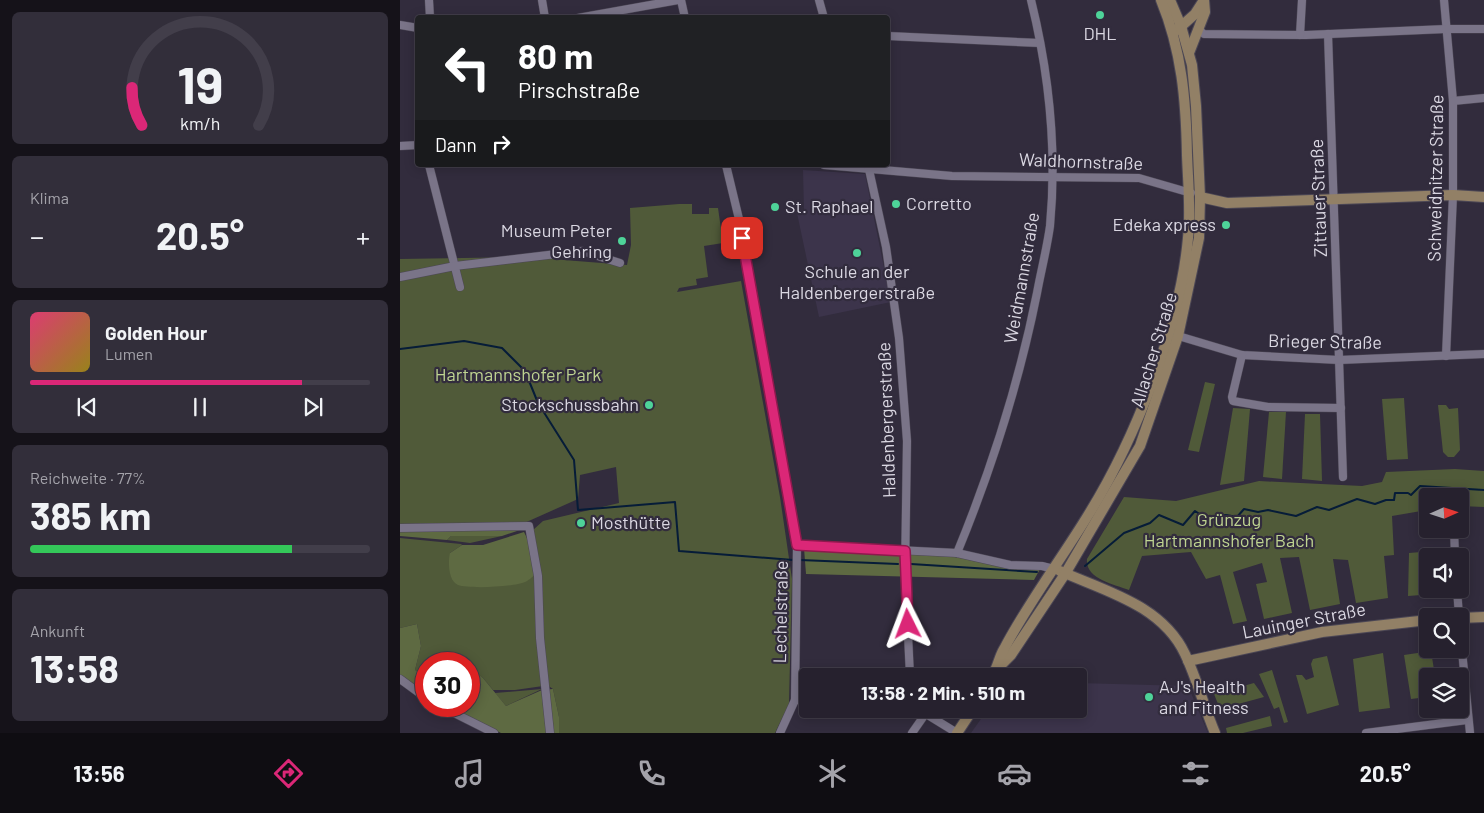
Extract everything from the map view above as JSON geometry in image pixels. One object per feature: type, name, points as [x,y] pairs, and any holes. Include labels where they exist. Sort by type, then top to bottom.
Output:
[{"type":"main road","points":[[1161,0],[1177,30]]},
{"type":"main road","points":[[1170,0],[1184,53]]},
{"type":"main road","name":"Allacher Straße","points":[[1177,30],[1195,14],[1204,0]]},
{"type":"main road","name":"Allacher Straße","points":[[996,668],[1003,650],[1088,516],[1128,441],[1173,334],[1188,240],[1184,53],[1199,30],[1206,12],[1204,0]]},
{"type":"main road","name":"Allacher Straße","points":[[999,668],[1011,655],[1065,574],[1140,446],[1199,238],[1200,197],[1196,100],[1184,53]]},
{"type":"main road","name":"Waldhornstraße","points":[[1200,197],[1227,203],[1453,195],[1484,197]]},
{"type":"main road","points":[[1054,569],[1121,597],[1145,610],[1174,638],[1188,661],[1215,733]]},
{"type":"main road","points":[[1469,617],[1484,617]]},
{"type":"main road","name":"Lauinger Straße","points":[[1188,661],[1322,632],[1419,621]]},
{"type":"main road","points":[[957,733],[967,718]]},
{"type":"street","points":[[428,0],[430,15]]},
{"type":"street","points":[[542,0],[544,15]]},
{"type":"street","points":[[595,15],[679,0],[685,15]]},
{"type":"street","points":[[819,0],[823,15]]},
{"type":"street","name":"Weidmannstraße","points":[[957,553],[994,456],[1016,386],[1050,226],[1052,131],[1040,43],[1030,0]]},
{"type":"street","points":[[1300,35],[1302,0]]},
{"type":"street","name":"Schweidnitzer Straße","points":[[1444,0],[1453,100],[1453,195],[1446,356]]},
{"type":"street","points":[[400,25],[415,28]]},
{"type":"street","points":[[1199,30],[1204,34],[1300,35],[1446,29],[1484,30]]},
{"type":"street","name":"Zittauer Straße","points":[[1328,34],[1343,477]]},
{"type":"street","points":[[890,36],[1040,43]]},
{"type":"street","points":[[1453,100],[1484,98]]},
{"type":"street","points":[[400,146],[415,145]]},
{"type":"street","points":[[430,167],[460,287]]},
{"type":"street","name":"Lechelstraße","points":[[726,167],[739,219],[797,545],[795,700],[780,733]]},
{"type":"street","name":"Waldhornstraße","points":[[868,167],[952,176],[1139,178],[1188,191],[1200,197]]},
{"type":"street","name":"Haldenbergerstraße","points":[[868,167],[886,247],[900,338],[907,440],[905,551],[910,668]]},
{"type":"street","points":[[400,277],[455,266],[582,251],[620,263]]},
{"type":"street","name":"Brieger Straße","points":[[1173,334],[1242,355],[1339,360],[1484,354]]},
{"type":"street","points":[[1242,355],[1232,397],[1233,401],[1268,407],[1342,408]]},
{"type":"street","points":[[400,528],[530,526],[538,576],[540,646],[550,733]]},
{"type":"street","points":[[797,545],[957,553],[1010,565],[1042,566],[1054,569]]},
{"type":"street","points":[[1462,658],[1467,720],[1470,733]]},
{"type":"street","points":[[400,679],[415,690]]},
{"type":"street","points":[[462,717],[494,733]]},
{"type":"street","points":[[912,733],[922,718]]},
{"type":"street","points":[[934,718],[957,733]]},
{"type":"street","points":[[1366,733],[1467,720]]},
{"type":"shaded area","points":[[803,170],[865,174],[891,302],[819,317],[797,213],[804,212]]},
{"type":"shaded area","points":[[1087,683],[1188,686],[1208,733],[971,733],[982,718],[1087,718]]},
{"type":"green space","points":[[1180,39],[1190,88],[1194,175],[1192,175]]},
{"type":"green space","name":"Hartmannshofer Park","points":[[692,204],[692,214],[709,214],[709,208],[718,208],[723,243],[704,246],[708,277],[696,279],[697,285],[679,288],[677,292],[741,281],[780,497],[792,579],[789,704],[775,733],[559,733],[559,717],[553,689],[547,685],[539,568],[533,530],[543,521],[619,503],[616,467],[580,475],[578,499],[522,524],[400,525],[400,259],[526,257],[627,265],[631,245],[630,208]]},
{"type":"green space","points":[[1205,382],[1215,384],[1199,452],[1188,450]]},
{"type":"green space","points":[[1404,398],[1408,459],[1387,460],[1382,399]]},
{"type":"green space","points":[[1438,405],[1446,405],[1449,409],[1458,408],[1460,450],[1454,457],[1448,457],[1443,452]]},
{"type":"green space","points":[[1233,408],[1250,409],[1244,481],[1220,485]]},
{"type":"green space","points":[[1269,412],[1286,412],[1282,479],[1263,477]]},
{"type":"green space","points":[[1305,414],[1320,414],[1322,481],[1302,479]]},
{"type":"green space","name":"Grünzug Hartmannshofer Bach","points":[[1455,469],[1484,471],[1484,507],[1469,506],[1469,488],[1419,488],[1419,511],[1392,516],[1394,555],[1384,556],[1388,598],[1356,603],[1348,560],[1333,559],[1340,604],[1310,610],[1299,557],[1280,558],[1292,613],[1264,619],[1256,584],[1267,582],[1262,563],[1233,572],[1247,621],[1233,624],[1220,575],[1206,579],[1191,552],[1142,556],[1129,590],[1095,576],[1088,566],[1087,559],[1124,497],[1176,501],[1259,481],[1362,486],[1382,482],[1386,472]]},
{"type":"green space","points":[[519,528],[520,530],[502,536],[451,536],[447,540],[400,536],[400,530]]},
{"type":"green space","points":[[524,532],[532,548],[535,575],[527,581],[519,584],[481,587],[458,585],[452,579],[449,566],[450,553],[462,545],[483,545]]},
{"type":"green space","points":[[451,536],[502,536],[470,543],[447,540]]},
{"type":"green space","points":[[400,538],[461,544],[450,553],[535,575],[543,686],[515,690],[493,690],[480,676],[480,652],[420,652],[421,646],[417,624],[400,628]]},
{"type":"green space","points":[[804,548],[957,555],[1040,569],[1034,580],[806,574]]},
{"type":"green space","points":[[1419,552],[1419,595],[1408,596],[1409,553]]},
{"type":"green space","points":[[417,624],[421,646],[420,652],[415,652],[415,686],[400,676],[400,628]]},
{"type":"green space","points":[[1383,653],[1390,708],[1359,712],[1353,659]]},
{"type":"green space","points":[[1419,653],[1419,658],[1432,658],[1434,668],[1419,668],[1419,698],[1411,699],[1404,655]]},
{"type":"green space","points":[[1327,656],[1339,705],[1307,714],[1296,675],[1302,675],[1306,680],[1314,677],[1311,664],[1313,659]]},
{"type":"green space","points":[[1272,670],[1288,722],[1284,723],[1279,707],[1274,709],[1259,674]]},
{"type":"green space","points":[[480,676],[506,706],[542,690],[553,689],[559,717],[559,733],[501,733],[468,717],[480,717]]},
{"type":"green space","points":[[1254,683],[1264,697],[1220,709],[1214,694]]},
{"type":"green space","points":[[542,689],[506,706],[495,693]]},
{"type":"green space","points":[[1270,716],[1272,726],[1243,733],[1227,733],[1226,728]]},
{"type":"waterway","points":[[400,349],[464,341],[502,348],[525,371],[538,403],[574,460],[578,510],[675,502],[679,551],[793,560]]},
{"type":"waterway","points":[[1085,566],[1124,533],[1150,523],[1159,515],[1183,525],[1195,511],[1207,519],[1226,515],[1237,517],[1244,509],[1258,512],[1268,510],[1296,516],[1317,507],[1329,510],[1357,499],[1375,504],[1386,500],[1394,500],[1395,493],[1408,493],[1411,495],[1420,486],[1484,490]]},
{"type":"waterway","points":[[800,560],[898,564]]},
{"type":"waterway","points":[[911,564],[1037,572]]},
{"type":"place","name":"DHL","points":[[1100,15]]},
{"type":"place","name":"Corretto","points":[[896,204]]},
{"type":"place","name":"St. Raphael","points":[[775,207]]},
{"type":"place","name":"Edeka xpress","points":[[1226,225]]},
{"type":"place","name":"Museum Peter Gehring","points":[[622,241]]},
{"type":"place","name":"Schule an der Haldenbergerstraße","points":[[857,253]]},
{"type":"place","name":"Stockschussbahn","points":[[649,405]]},
{"type":"place","name":"Mosthütte","points":[[581,523]]},
{"type":"place","name":"AJ's Health and Fitness","points":[[1149,697]]},
{"type":"route","points":[[742,238],[791,503],[797,545],[905,551],[908,624]]}]
